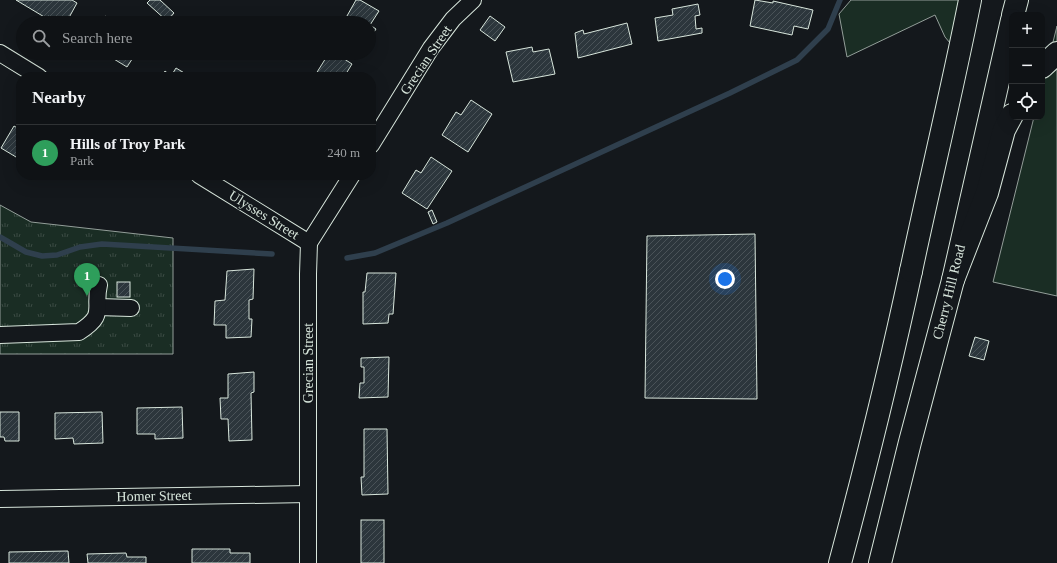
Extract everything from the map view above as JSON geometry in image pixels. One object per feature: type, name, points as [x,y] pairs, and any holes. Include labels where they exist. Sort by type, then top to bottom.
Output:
[{"type":"main road","points":[[840,563],[893,355],[934,162],[958,61],[970,0]]},
{"type":"main road","points":[[1014,12],[1017,0]]},
{"type":"main road","name":"Cherry Hill Road","points":[[880,563],[910,442],[954,280],[1009,33]]},
{"type":"main road","points":[[1045,64],[1057,53]]},
{"type":"main road","points":[[954,280],[987,193],[1004,130],[1009,120]]},
{"type":"street","name":"Grecian Street","points":[[376,137],[431,48],[453,20],[473,0]]},
{"type":"street","points":[[0,53],[32,72]]},
{"type":"street","name":"Ulysses Street","points":[[207,180],[309,243]]},
{"type":"street","points":[[309,243],[349,180]]},
{"type":"street","name":"Grecian Street","points":[[308,563],[309,243]]},
{"type":"street","points":[[0,335],[79,332],[90,325],[97,315],[99,286]]},
{"type":"street","points":[[98,307],[131,308]]},
{"type":"street","name":"Homer Street","points":[[0,499],[308,494]]},
{"type":"green space","points":[[851,0],[975,0],[961,56],[945,37],[935,15],[847,57],[839,14]]},
{"type":"green space","points":[[1057,26],[1057,296],[993,282],[1033,120],[1045,120],[1045,74]]},
{"type":"green space","points":[[0,205],[31,222],[173,238],[173,354],[0,354]]},
{"type":"building","points":[[16,0],[72,0],[77,3],[70,16],[43,16]]},
{"type":"building","points":[[150,0],[160,0],[174,13],[171,16],[161,16],[147,3]]},
{"type":"building","points":[[356,0],[360,0],[379,11],[376,16],[347,16]]},
{"type":"building","points":[[755,0],[773,3],[773,1],[813,10],[808,29],[794,26],[792,35],[750,26]]},
{"type":"building","points":[[698,4],[700,15],[695,16],[696,29],[702,28],[702,33],[658,41],[655,18],[673,15],[672,9]]},
{"type":"building","points":[[490,16],[505,27],[495,41],[480,30]]},
{"type":"building","points":[[627,23],[632,44],[578,58],[575,33],[583,30],[584,34]]},
{"type":"building","points":[[532,47],[533,52],[549,49],[555,74],[513,82],[506,52]]},
{"type":"building","points":[[116,60],[132,60],[127,67]]},
{"type":"building","points":[[325,60],[346,60],[352,64],[347,72],[317,72]]},
{"type":"building","points":[[176,68],[183,72],[174,72]]},
{"type":"building","points":[[471,100],[492,114],[468,152],[442,135],[456,112],[461,115]]},
{"type":"building","points":[[14,126],[16,127],[16,157],[1,148]]},
{"type":"building","points":[[431,157],[452,171],[427,209],[402,193],[416,170],[421,173]]},
{"type":"building","points":[[432,210],[437,222],[433,224],[428,212]]},
{"type":"building","points":[[755,234],[757,399],[645,398],[647,236]]},
{"type":"building","points":[[254,269],[253,299],[249,300],[249,319],[252,319],[251,337],[226,338],[226,325],[214,325],[215,301],[225,300],[227,271]]},
{"type":"building","points":[[367,273],[396,273],[393,314],[389,314],[388,323],[363,324],[363,292],[365,292]]},
{"type":"building","points":[[117,282],[130,282],[130,297],[117,297]]},
{"type":"building","points":[[975,337],[989,341],[984,360],[969,356]]},
{"type":"building","points":[[389,357],[388,397],[359,398],[360,383],[364,383],[364,367],[361,367],[361,358]]},
{"type":"building","points":[[254,372],[254,392],[251,393],[252,440],[229,441],[228,419],[221,419],[220,398],[228,398],[228,374]]},
{"type":"building","points":[[182,407],[183,438],[155,439],[155,434],[137,434],[137,408]]},
{"type":"building","points":[[0,412],[19,412],[19,441],[5,441],[4,437],[0,437]]},
{"type":"building","points":[[102,412],[103,443],[74,444],[73,438],[55,439],[55,413]]},
{"type":"building","points":[[364,429],[387,429],[388,494],[362,495],[361,477],[364,477]]},
{"type":"building","points":[[361,520],[384,520],[384,563],[361,563]]},
{"type":"building","points":[[192,549],[230,549],[230,553],[250,553],[250,563],[192,563]]},
{"type":"building","points":[[68,551],[69,563],[9,563],[9,552]]},
{"type":"building","points":[[126,553],[127,557],[146,557],[146,563],[88,563],[87,554]]},
{"type":"waterway","points":[[347,258],[375,253],[447,223],[730,93],[797,60],[828,29],[840,0]]},
{"type":"waterway","points":[[0,237],[26,252],[42,256],[57,255],[80,247],[102,244],[272,254]]},
{"type":"place","name":"Hills of Troy Park","points":[[87,296]]}]
